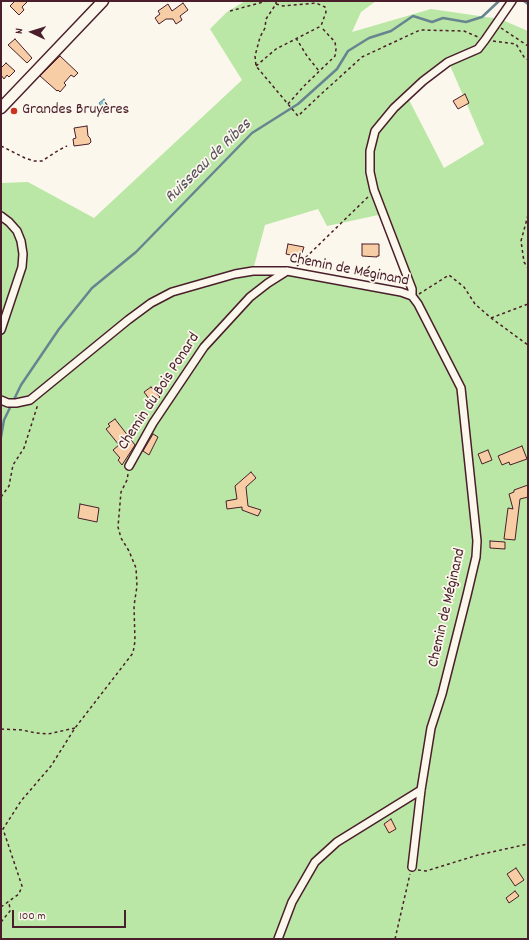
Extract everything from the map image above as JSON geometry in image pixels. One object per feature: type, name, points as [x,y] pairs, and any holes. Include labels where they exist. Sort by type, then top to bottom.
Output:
[{"type":"main road","points":[[1,108],[103,1]]},
{"type":"street","points":[[412,296],[412,289],[374,190],[370,172],[370,151],[375,131],[394,108],[423,81],[448,62],[478,49],[512,1]]},
{"type":"street","points":[[1,216],[17,231],[23,254],[22,267],[1,330]]},
{"type":"street","name":"Chemin de Méginand","points":[[5,401],[16,403],[30,400],[151,303],[172,292],[253,271],[287,271],[401,292],[412,296],[418,304],[461,388],[477,541],[476,557],[467,596],[442,694],[431,728],[421,790],[412,867]]},
{"type":"street","name":"Chemin du Bois Ponard","points":[[129,466],[154,423],[204,347],[250,297],[287,271]]},
{"type":"street","points":[[278,939],[292,902],[316,862],[337,842],[421,790]]},
{"type":"path","points":[[230,11],[267,1]]},
{"type":"path","points":[[276,1],[276,4],[266,19],[265,28],[260,37],[255,56],[256,66],[298,116],[362,57],[420,30],[464,31],[485,40],[516,44],[524,58],[528,60]]},
{"type":"path","points":[[256,66],[276,49],[321,26],[326,12],[325,7],[316,3],[283,6],[276,4]]},
{"type":"path","points":[[496,25],[528,46]]},
{"type":"path","points":[[289,105],[319,71],[335,56],[335,42],[321,26]]},
{"type":"path","points":[[296,38],[307,56],[319,71]]},
{"type":"path","points":[[1,146],[24,158],[34,161],[42,161],[67,146]]},
{"type":"path","points":[[287,271],[300,264],[374,190]]},
{"type":"path","points":[[528,215],[521,241],[524,262],[528,268]]},
{"type":"path","points":[[412,296],[418,294],[449,275],[464,287],[475,304],[491,318],[528,345]]},
{"type":"path","points":[[491,318],[528,304]]},
{"type":"path","points":[[1,497],[9,486],[13,465],[24,448],[41,392]]},
{"type":"path","points":[[1,907],[18,894],[22,886],[2,828],[51,766],[75,728],[133,654],[135,641],[134,606],[137,586],[136,568],[121,538],[118,526],[121,492],[126,480],[129,466]]},
{"type":"path","points":[[1,729],[22,730],[48,734],[75,728]]},
{"type":"path","points":[[395,939],[412,867],[419,871],[426,871],[478,855],[528,844]]},
{"type":"path","points":[[1,922],[10,911],[9,901]]},
{"type":"green space","points":[[245,1],[376,1],[361,12],[352,32],[431,9],[500,19],[528,31],[528,939],[1,939],[1,183],[28,182],[94,218],[242,80],[210,29],[227,12]],"holes":[[[449,63],[484,144],[444,168],[407,96]],[[318,209],[327,226],[383,214],[412,296],[287,271],[253,270],[265,225]]]},
{"type":"water","points":[[104,99],[109,106],[109,113],[102,113],[103,109],[99,103]]},
{"type":"building","points":[[15,1],[28,1],[22,7],[24,10],[19,15],[10,6]]},
{"type":"building","points":[[183,3],[188,10],[180,16],[182,20],[176,24],[173,19],[166,19],[159,24],[155,18],[160,14],[158,11],[168,4],[172,11]]},
{"type":"building","points":[[15,39],[32,58],[27,63],[8,45]]},
{"type":"building","points":[[60,56],[78,73],[74,77],[71,75],[64,83],[66,85],[60,92],[40,76]]},
{"type":"building","points":[[6,63],[15,71],[9,77],[7,75],[4,79],[1,75],[1,68]]},
{"type":"building","points":[[465,94],[469,103],[458,109],[453,101]]},
{"type":"building","points":[[87,126],[88,136],[91,142],[89,144],[74,146],[73,139],[76,138],[74,128]]},
{"type":"building","points":[[288,244],[304,247],[302,253],[299,253],[299,257],[286,254]]},
{"type":"building","points":[[362,244],[379,244],[379,256],[362,256]]},
{"type":"building","points":[[151,387],[160,397],[152,403],[144,392]]},
{"type":"building","points":[[115,419],[135,445],[122,465],[118,460],[120,458],[113,450],[119,445],[106,429],[110,426],[108,424]]},
{"type":"building","points":[[153,434],[158,437],[149,455],[143,451]]},
{"type":"building","points":[[522,446],[527,459],[510,465],[509,462],[502,465],[498,456]]},
{"type":"building","points":[[488,450],[492,460],[482,464],[478,454]]},
{"type":"building","points":[[251,472],[256,478],[246,487],[248,506],[261,510],[258,516],[242,510],[242,507],[227,509],[226,501],[237,499],[235,486]]},
{"type":"building","points":[[528,485],[528,497],[520,499],[515,540],[504,539],[508,508],[513,509],[509,494],[514,492],[514,490]]},
{"type":"building","points":[[80,504],[99,508],[97,522],[78,518]]},
{"type":"building","points":[[490,541],[505,542],[505,549],[490,548]]},
{"type":"building","points":[[391,819],[396,829],[389,833],[384,824]]},
{"type":"building","points":[[516,868],[524,880],[515,886],[507,874]]},
{"type":"building","points":[[515,891],[519,896],[509,903],[506,898]]},
{"type":"waterway","name":"Ruisseau de Ribes","points":[[1,437],[4,420],[21,385],[59,329],[92,288],[136,252],[252,133],[298,104],[337,69],[348,51],[369,38],[391,31],[413,16],[432,22],[443,18],[466,22],[482,17],[499,1]]},
{"type":"waterway","name":"Ruisseau de Ribes","points":[[524,1],[528,4]]},
{"type":"place","name":"Grandes Bruyères","points":[[14,111]]}]
